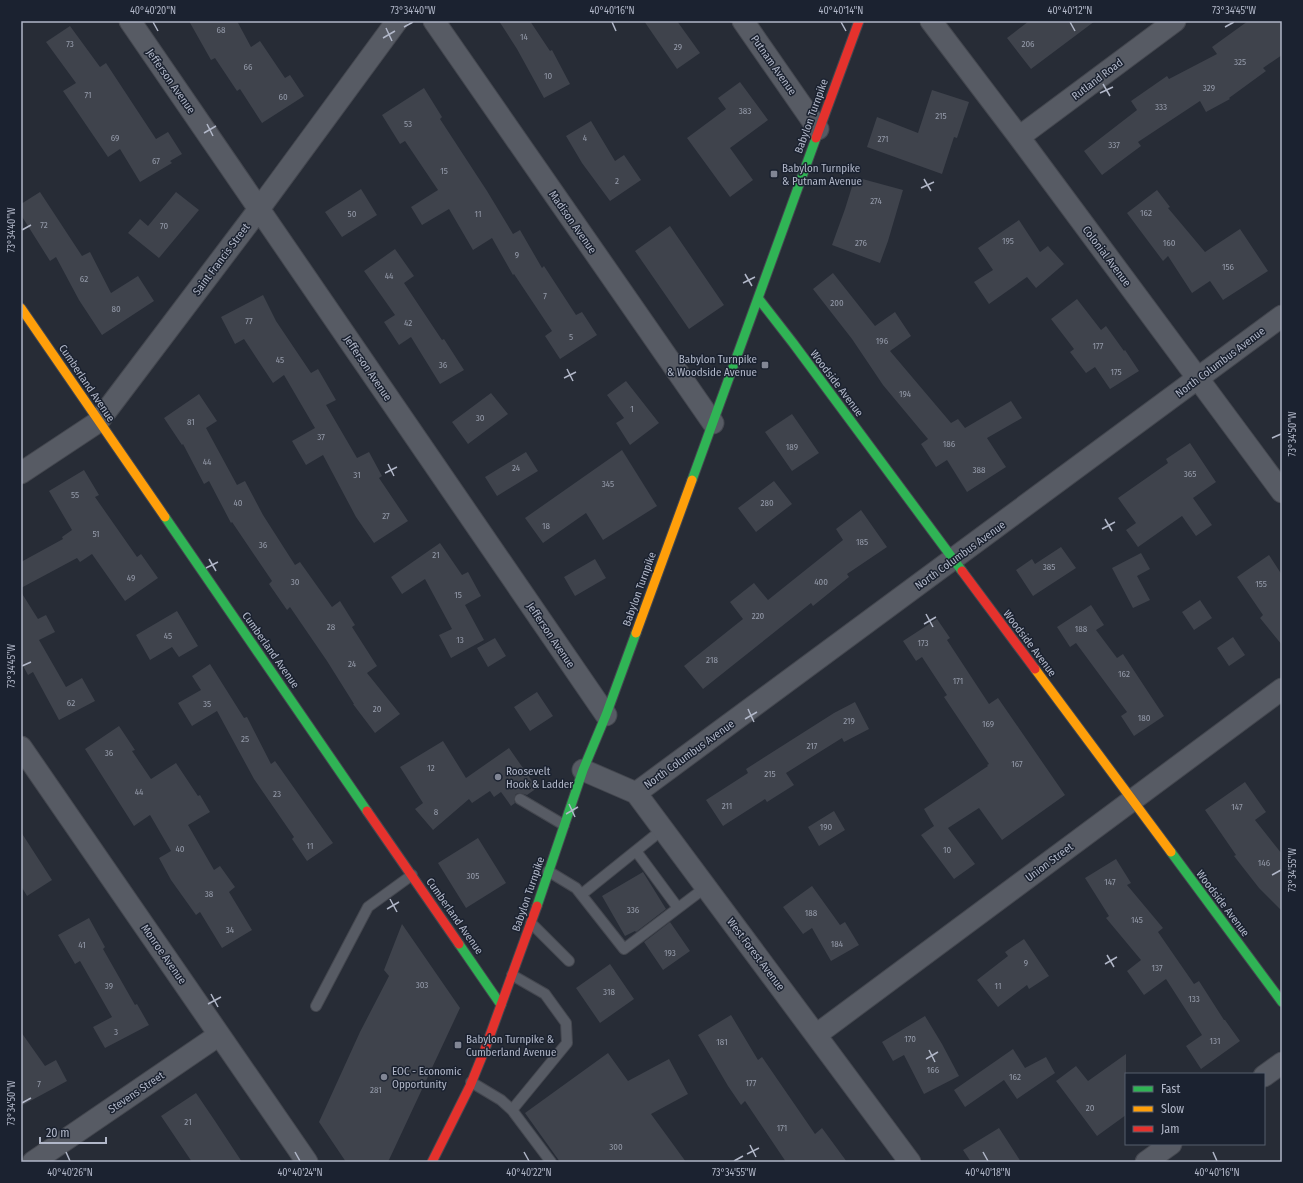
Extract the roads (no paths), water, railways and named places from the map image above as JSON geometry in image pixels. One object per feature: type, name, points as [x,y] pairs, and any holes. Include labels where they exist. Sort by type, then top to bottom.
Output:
[{"type":"street","name":"Jefferson Avenue","points":[[130,21],[606,715]]},
{"type":"street","name":"Saint Francis Street","points":[[21,474],[98,422],[259,209],[397,21]]},
{"type":"street","name":"Madison Avenue","points":[[434,21],[713,422]]},
{"type":"street","name":"Putnam Avenue","points":[[743,21],[818,129]]},
{"type":"street","name":"Babylon Turnpike","points":[[432,1162],[472,1082],[485,1049],[531,923],[583,770],[606,715],[818,129],[859,21]]},
{"type":"street","name":"Colonial Avenue","points":[[931,21],[1019,137],[1282,492]]},
{"type":"street","name":"Rutland Road","points":[[1019,137],[1175,21]]},
{"type":"street","name":"Woodside Avenue","points":[[758,298],[1282,1002]]},
{"type":"street","name":"Cumberland Avenue","points":[[21,308],[98,422],[501,1005]]},
{"type":"street","name":"North Columbus Avenue","points":[[636,793],[954,560],[1282,316]]},
{"type":"street","name":"Union Street","points":[[816,1035],[1282,689]]},
{"type":"street","name":"Monroe Avenue","points":[[21,747],[307,1162]]},
{"type":"street","name":"West Forest Avenue","points":[[583,770],[636,793],[910,1162]]},
{"type":"street","name":"Stevens Street","points":[[34,1162],[219,1035]]},
{"type":"street","points":[[1265,1075],[1282,1063]]},
{"type":"street","points":[[1146,1162],[1170,1145]]},
{"type":"lane","points":[[520,799],[564,825]]},
{"type":"lane","points":[[582,894],[663,829]]},
{"type":"lane","points":[[636,851],[678,908]]},
{"type":"lane","points":[[548,871],[576,888],[582,894],[624,949],[706,887]]},
{"type":"lane","points":[[316,1006],[368,907],[412,875]]},
{"type":"lane","points":[[531,923],[569,962]]},
{"type":"lane","points":[[512,975],[545,994],[566,1023],[567,1043],[512,1110]]},
{"type":"lane","points":[[472,1082],[501,1100],[512,1110],[551,1162]]},
{"type":"place","name":"Babylon Turnpike & Putnam Avenue","points":[[774,174]]},
{"type":"place","name":"Babylon Turnpike & Woodside Avenue","points":[[765,365]]},
{"type":"place","name":"Roosevelt Hook & Ladder","points":[[498,777]]},
{"type":"place","name":"Babylon Turnpike & Cumberland Avenue","points":[[458,1045]]},
{"type":"place","name":"EOC - Economic Opportunity","points":[[384,1077]]}]
